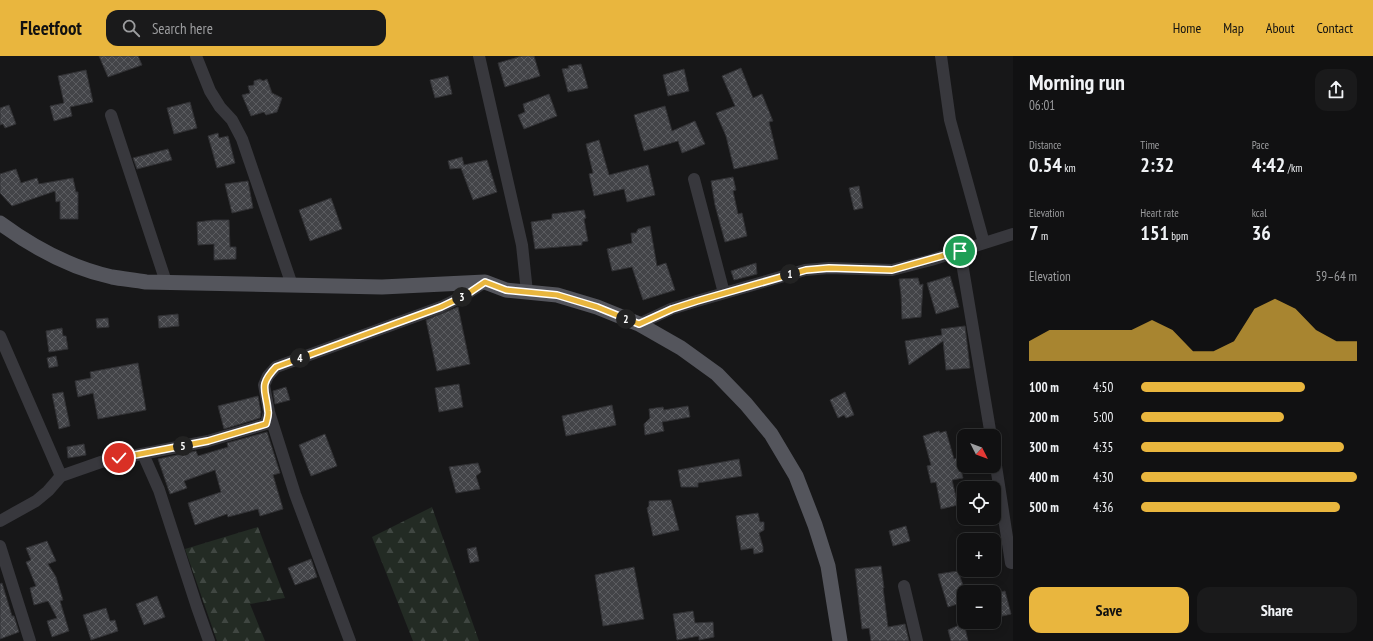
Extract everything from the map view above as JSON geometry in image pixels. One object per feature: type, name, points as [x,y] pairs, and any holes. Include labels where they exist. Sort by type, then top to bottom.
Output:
[{"type":"main road","points":[[0,223],[23,240],[40,250],[82,268],[112,277],[146,282],[382,287],[485,282],[506,290],[557,295],[597,307],[639,324],[681,348],[717,374],[746,404],[771,434],[796,476],[815,525],[828,566],[840,641]]},
{"type":"street","points":[[196,56],[210,91],[220,108],[232,120],[242,139],[292,285]]},
{"type":"street","points":[[479,56],[522,245],[527,292]]},
{"type":"street","points":[[941,56],[950,120],[984,243]]},
{"type":"street","points":[[111,115],[166,282]]},
{"type":"street","points":[[694,179],[724,293]]},
{"type":"street","points":[[639,324],[672,309],[806,270],[829,268],[892,270],[1013,234]]},
{"type":"street","points":[[960,251],[990,429]]},
{"type":"street","points":[[350,641],[295,494],[269,412],[264,385],[268,376],[276,367],[441,307],[466,295],[485,282]]},
{"type":"street","points":[[0,336],[61,476]]},
{"type":"street","points":[[0,521],[36,501],[48,491],[61,476],[102,462],[208,441],[266,424],[269,412]]},
{"type":"street","points":[[143,454],[159,490],[194,601],[209,641]]},
{"type":"street","points":[[997,473],[1012,563]]},
{"type":"street","points":[[0,546],[30,641]]},
{"type":"street","points":[[904,586],[918,641]]},
{"type":"green space","points":[[432,507],[479,641],[413,641],[372,537]]},
{"type":"green space","points":[[258,527],[285,598],[250,604],[265,641],[217,641],[185,549]]},
{"type":"building","points":[[99,56],[138,56],[142,65],[108,77]]},
{"type":"building","points":[[522,56],[534,56],[540,76],[505,87],[498,63]]},
{"type":"building","points":[[581,64],[588,88],[568,92],[562,69],[569,68],[568,66]]},
{"type":"building","points":[[741,68],[753,98],[762,94],[773,121],[769,122],[778,159],[734,169],[726,136],[716,113],[735,106],[722,76]]},
{"type":"building","points":[[684,69],[689,91],[668,96],[663,75]]},
{"type":"building","points":[[86,70],[93,102],[70,107],[72,116],[54,121],[50,106],[64,103],[58,76]]},
{"type":"building","points":[[448,76],[452,94],[435,98],[430,80]]},
{"type":"building","points":[[260,79],[263,81],[267,79],[272,93],[282,98],[277,112],[266,115],[264,112],[251,116],[242,95],[250,93],[248,86],[254,85],[254,81]]},
{"type":"building","points":[[549,94],[557,116],[524,129],[518,115],[525,112],[523,104]]},
{"type":"building","points":[[190,102],[197,128],[174,134],[167,108]]},
{"type":"building","points":[[9,105],[16,124],[5,128],[3,124],[0,125],[0,108]]},
{"type":"building","points":[[665,106],[672,131],[695,121],[705,144],[682,153],[678,141],[644,151],[634,115]]},
{"type":"building","points":[[218,133],[219,138],[228,136],[235,163],[217,168],[208,136]]},
{"type":"building","points":[[599,140],[609,175],[648,165],[655,195],[627,202],[624,189],[594,196],[589,174],[593,173],[586,144]]},
{"type":"building","points":[[168,149],[172,160],[137,169],[133,158]]},
{"type":"building","points":[[462,157],[464,165],[487,160],[497,192],[473,200],[461,168],[450,169],[448,161]]},
{"type":"building","points":[[16,169],[21,183],[37,178],[39,184],[73,178],[76,192],[78,192],[78,219],[60,219],[60,201],[56,202],[55,191],[12,206],[0,193],[0,174]]},
{"type":"building","points":[[733,177],[736,190],[733,191],[738,214],[742,213],[747,236],[725,242],[715,205],[711,181]]},
{"type":"building","points":[[248,181],[253,208],[232,213],[225,184]]},
{"type":"building","points":[[859,186],[863,208],[854,210],[849,188]]},
{"type":"building","points":[[331,198],[342,229],[310,241],[299,210]]},
{"type":"building","points":[[584,210],[588,241],[582,242],[582,245],[535,249],[531,222],[552,219],[552,214]]},
{"type":"building","points":[[229,220],[230,247],[236,247],[236,259],[214,260],[214,244],[198,245],[197,222]]},
{"type":"building","points":[[650,226],[657,266],[666,263],[675,290],[643,300],[632,267],[612,271],[607,249],[632,243],[631,233],[636,233],[638,229]]},
{"type":"building","points":[[756,263],[757,274],[734,280],[731,271]]},
{"type":"building","points":[[950,276],[959,307],[936,314],[927,283]]},
{"type":"building","points":[[918,278],[920,285],[923,284],[921,317],[902,319],[899,279]]},
{"type":"building","points":[[458,307],[470,364],[437,371],[426,320]]},
{"type":"building","points":[[178,314],[179,326],[159,328],[158,316]]},
{"type":"building","points":[[108,318],[109,327],[97,328],[96,319]]},
{"type":"building","points":[[965,326],[970,368],[946,370],[943,341],[909,365],[905,341],[942,335],[941,329]]},
{"type":"building","points":[[62,328],[63,336],[66,336],[68,349],[49,352],[46,331]]},
{"type":"building","points":[[56,356],[58,366],[49,368],[47,358]]},
{"type":"building","points":[[138,363],[146,410],[98,419],[93,393],[78,397],[75,381],[91,378],[90,372]]},
{"type":"building","points":[[459,384],[463,407],[439,412],[435,388]]},
{"type":"building","points":[[286,387],[290,400],[275,404],[273,391]]},
{"type":"building","points":[[63,392],[70,426],[59,429],[52,394]]},
{"type":"building","points":[[845,392],[854,415],[846,418],[844,415],[838,418],[830,400]]},
{"type":"building","points":[[258,396],[261,412],[260,418],[224,429],[218,406]]},
{"type":"building","points":[[612,405],[616,425],[566,436],[562,416]]},
{"type":"building","points":[[688,406],[690,417],[662,422],[664,431],[645,435],[644,424],[650,418],[649,409],[663,407],[664,410]]},
{"type":"building","points":[[939,431],[940,433],[946,431],[954,459],[957,458],[957,473],[962,473],[963,478],[952,480],[957,505],[941,509],[936,482],[931,483],[927,466],[931,465],[923,436]]},
{"type":"building","points":[[267,432],[280,473],[273,475],[283,509],[260,516],[258,509],[228,517],[227,514],[195,525],[188,503],[221,492],[215,470],[184,481],[187,488],[170,494],[158,459],[196,451],[198,456],[228,447],[227,443]]},
{"type":"building","points":[[325,434],[337,466],[311,476],[299,445]]},
{"type":"building","points":[[84,444],[86,455],[68,458],[67,447]]},
{"type":"building","points":[[739,459],[742,476],[698,483],[698,487],[681,487],[678,470]]},
{"type":"building","points":[[478,463],[481,472],[476,476],[480,489],[456,493],[449,467]]},
{"type":"building","points":[[671,500],[679,530],[653,536],[647,508],[649,506],[649,501]]},
{"type":"building","points":[[758,513],[760,522],[764,522],[764,530],[759,533],[763,552],[754,554],[753,548],[741,550],[736,516]]},
{"type":"building","points":[[906,526],[910,541],[893,546],[889,531]]},
{"type":"building","points":[[47,541],[56,561],[48,564],[56,577],[63,600],[60,601],[69,631],[52,637],[47,621],[57,618],[48,601],[34,605],[30,588],[36,586],[26,562],[31,560],[26,548]]},
{"type":"building","points":[[476,547],[479,561],[470,563],[467,549]]},
{"type":"building","points":[[311,559],[317,577],[295,585],[288,568]]},
{"type":"building","points":[[881,566],[888,627],[905,624],[909,641],[871,641],[869,628],[862,629],[855,569]]},
{"type":"building","points":[[634,567],[644,619],[603,626],[595,575]]},
{"type":"building","points":[[957,571],[957,577],[960,577],[963,585],[957,585],[957,604],[948,607],[938,574]]},
{"type":"building","points":[[2,583],[12,616],[14,616],[19,632],[0,639],[0,584]]},
{"type":"building","points":[[1005,591],[1011,614],[1001,616],[1001,592]]},
{"type":"building","points":[[157,596],[165,617],[144,625],[136,604]]},
{"type":"building","points":[[106,608],[110,621],[115,620],[118,631],[91,640],[83,615]]},
{"type":"building","points":[[693,611],[695,623],[713,622],[714,637],[699,640],[699,636],[677,640],[673,614]]},
{"type":"building","points":[[957,626],[957,629],[965,629],[968,641],[951,641],[948,630]]},
{"type":"route","points":[[119,458],[208,441],[266,424],[269,412],[266,403],[264,385],[268,376],[276,367],[441,307],[466,295],[485,282],[506,290],[557,295],[597,307],[639,324],[672,309],[806,270],[829,268],[892,270],[960,251]]}]
